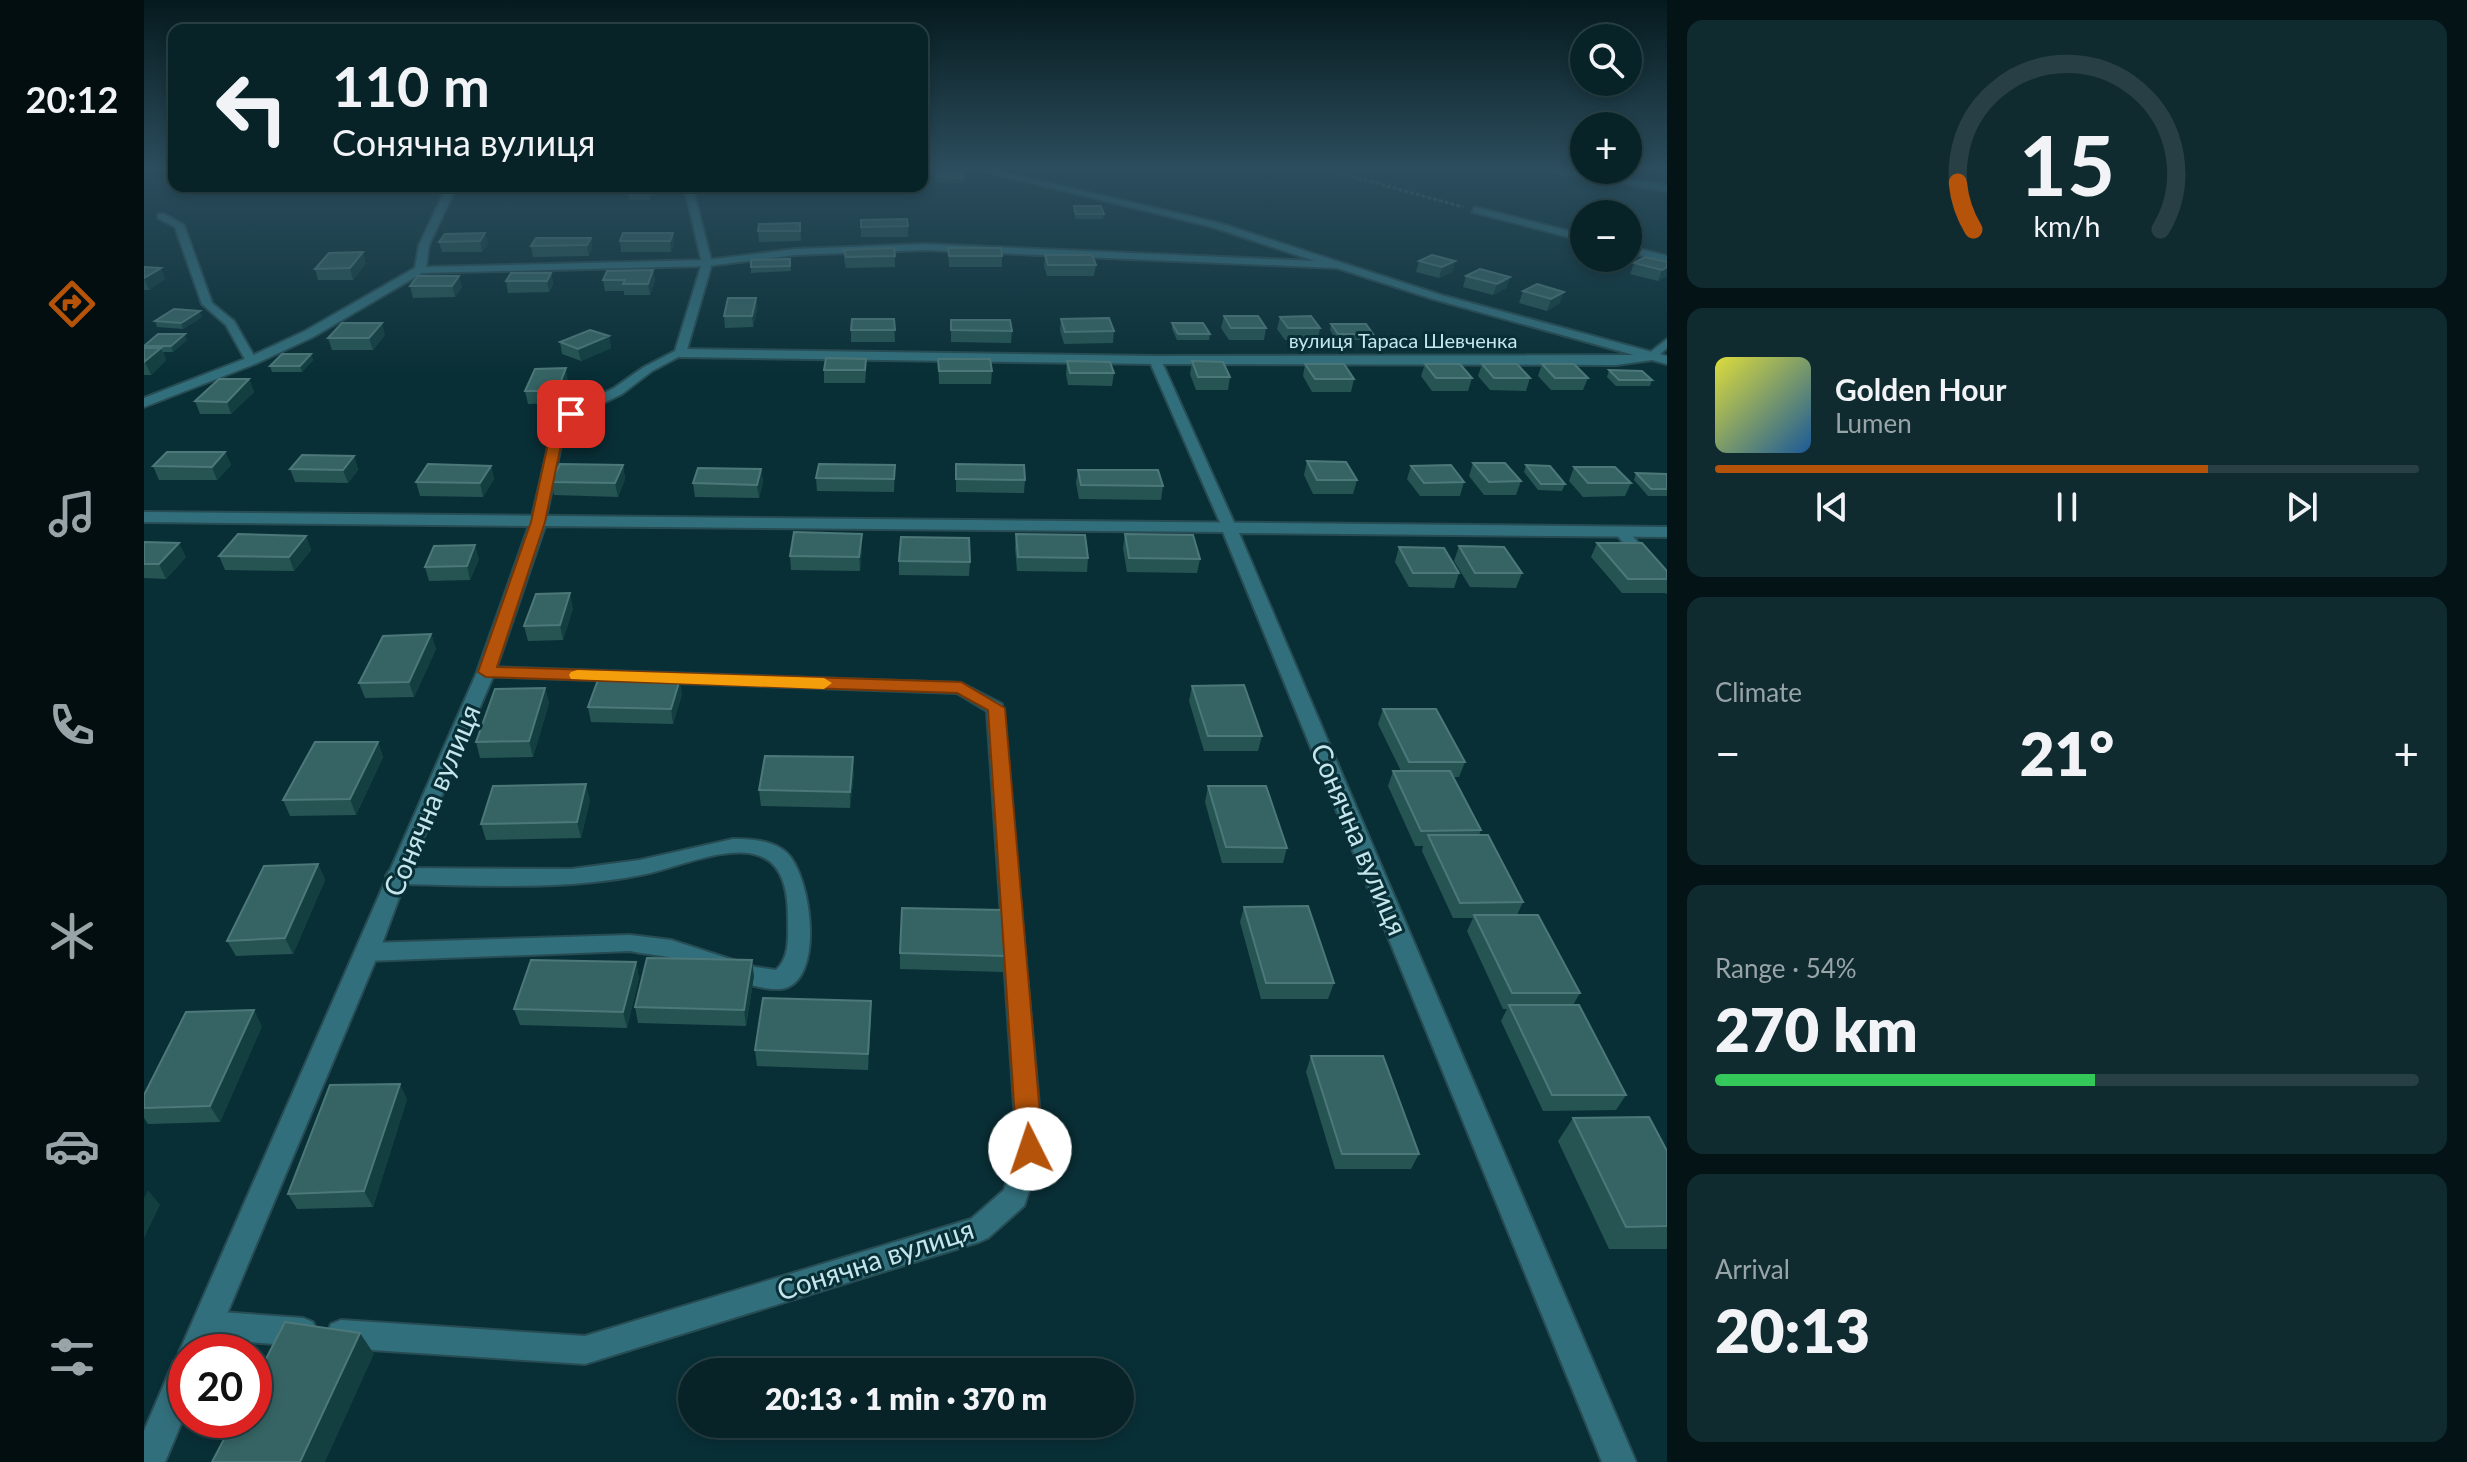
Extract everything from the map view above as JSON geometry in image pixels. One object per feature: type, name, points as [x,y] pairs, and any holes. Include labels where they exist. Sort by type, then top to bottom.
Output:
[{"type":"street","points":[[420,270],[427,238]]},
{"type":"street","name":"вулиця Тараса Шевченка","points":[[1255,238],[1437,297],[1667,360]]},
{"type":"street","name":"вулиця Тараса Шевченка","points":[[144,403],[251,361],[309,334],[420,270],[707,263],[795,252],[925,247],[1337,265]]},
{"type":"street","points":[[1642,253],[1667,259]]},
{"type":"street","name":"вулиця Тараса Шевченка","points":[[680,353],[1155,360],[1616,361],[1652,356]]},
{"type":"street","points":[[144,517],[1667,532]]},
{"type":"street","name":"Сонячна вулиця","points":[[202,1334],[486,672],[538,522]]},
{"type":"street","name":"Сонячна вулиця","points":[[1229,527],[1619,1462]]},
{"type":"street","points":[[148,1462],[168,1415]]},
{"type":"lane","points":[[184,238],[207,304],[230,323],[251,361]]},
{"type":"lane","points":[[680,353],[707,263],[701,238]]},
{"type":"lane","points":[[1652,356],[1667,342]]},
{"type":"lane","name":"вулиця Тараса Шевченка","points":[[538,522],[558,430],[571,414],[618,391],[648,369],[680,353]]},
{"type":"lane","points":[[1155,360],[1229,527]]},
{"type":"lane","points":[[1621,531],[1667,587]]},
{"type":"lane","name":"Сонячна вулиця","points":[[206,1325],[585,1350],[979,1229],[1015,1197],[1030,1149],[996,708],[961,688],[486,672]]},
{"type":"lane","points":[[367,952],[630,943],[671,949],[755,976],[780,980],[792,971],[798,953],[800,908],[794,880],[772,851],[753,847],[728,846],[618,873],[576,878],[396,876]]},
{"type":"building","points":[[442,238],[482,238],[480,241],[439,242]]},
{"type":"building","points":[[536,238],[591,238],[587,245],[531,246]]},
{"type":"building","points":[[621,238],[671,238],[670,241],[620,241]]},
{"type":"building","points":[[894,248],[895,256],[846,257],[844,250]]},
{"type":"building","points":[[948,248],[1001,248],[1002,256],[949,256]]},
{"type":"building","points":[[363,252],[350,268],[315,269],[329,253]]},
{"type":"building","points":[[1045,255],[1092,255],[1096,265],[1048,265]]},
{"type":"building","points":[[1432,255],[1455,261],[1442,267],[1419,261]]},
{"type":"building","points":[[790,259],[790,266],[751,267],[751,260]]},
{"type":"building","points":[[1642,259],[1667,262],[1667,267],[1662,270],[1642,265]]},
{"type":"building","points":[[144,267],[161,268],[144,278]]},
{"type":"building","points":[[1480,269],[1510,277],[1497,284],[1466,276]]},
{"type":"building","points":[[653,270],[648,284],[603,280],[607,271]]},
{"type":"building","points":[[511,273],[551,273],[547,281],[506,281]]},
{"type":"building","points":[[418,276],[459,276],[452,286],[410,286]]},
{"type":"building","points":[[1537,284],[1564,292],[1551,299],[1523,291]]},
{"type":"building","points":[[728,298],[756,298],[752,316],[724,316]]},
{"type":"building","points":[[174,309],[200,311],[181,323],[155,321]]},
{"type":"building","points":[[1224,316],[1258,316],[1266,328],[1231,328]]},
{"type":"building","points":[[1311,316],[1320,328],[1288,328],[1280,317]]},
{"type":"building","points":[[1109,318],[1114,331],[1065,332],[1061,319]]},
{"type":"building","points":[[852,319],[894,319],[895,330],[851,330]]},
{"type":"building","points":[[951,320],[1010,320],[1012,331],[951,330]]},
{"type":"building","points":[[342,323],[382,323],[369,338],[328,338]]},
{"type":"building","points":[[1172,323],[1203,323],[1210,334],[1178,334]]},
{"type":"building","points":[[1331,324],[1366,324],[1373,334],[1338,334]]},
{"type":"building","points":[[590,330],[609,336],[578,349],[560,342]]},
{"type":"building","points":[[158,334],[185,334],[171,346],[144,346]]},
{"type":"building","points":[[144,348],[161,348],[144,362]]},
{"type":"building","points":[[282,354],[311,354],[300,366],[270,366]]},
{"type":"building","points":[[826,358],[866,359],[865,370],[824,370]]},
{"type":"building","points":[[938,359],[990,359],[992,371],[939,371]]},
{"type":"building","points":[[1067,361],[1110,362],[1114,373],[1070,373]]},
{"type":"building","points":[[1192,361],[1223,362],[1230,377],[1198,377]]},
{"type":"building","points":[[1305,364],[1344,364],[1354,379],[1315,379]]},
{"type":"building","points":[[1425,364],[1460,364],[1472,378],[1436,378]]},
{"type":"building","points":[[1482,364],[1517,364],[1530,378],[1494,378]]},
{"type":"building","points":[[1542,364],[1574,364],[1588,378],[1555,378]]},
{"type":"building","points":[[566,368],[557,391],[525,391],[535,369]]},
{"type":"building","points":[[1609,370],[1642,371],[1652,380],[1619,380]]},
{"type":"building","points":[[219,379],[249,379],[227,402],[195,401]]},
{"type":"building","points":[[167,452],[225,452],[212,467],[153,466]]},
{"type":"building","points":[[302,455],[354,456],[343,470],[290,469]]},
{"type":"building","points":[[1307,461],[1346,462],[1357,480],[1317,480]]},
{"type":"building","points":[[1473,463],[1505,463],[1521,481],[1489,482]]},
{"type":"building","points":[[428,464],[491,466],[480,483],[416,482]]},
{"type":"building","points":[[560,464],[623,465],[615,483],[551,482]]},
{"type":"building","points":[[819,464],[895,465],[894,479],[816,478]]},
{"type":"building","points":[[956,464],[1024,465],[1025,480],[956,479]]},
{"type":"building","points":[[1451,465],[1464,482],[1424,483],[1411,466]]},
{"type":"building","points":[[1526,465],[1550,466],[1565,484],[1541,484]]},
{"type":"building","points":[[1574,467],[1615,467],[1631,483],[1588,483]]},
{"type":"building","points":[[698,468],[761,469],[757,485],[693,483]]},
{"type":"building","points":[[1078,470],[1158,470],[1163,486],[1081,485]]},
{"type":"building","points":[[1636,473],[1667,474],[1667,489],[1651,489]]},
{"type":"building","points":[[794,532],[862,534],[859,557],[790,556]]},
{"type":"building","points":[[238,534],[306,536],[289,557],[219,556]]},
{"type":"building","points":[[1016,534],[1085,535],[1088,558],[1018,557]]},
{"type":"building","points":[[1125,534],[1193,535],[1200,559],[1129,558]]},
{"type":"building","points":[[901,537],[969,538],[970,562],[899,561]]},
{"type":"building","points":[[144,542],[179,543],[159,564],[144,564]]},
{"type":"building","points":[[1597,543],[1642,543],[1667,571],[1667,579],[1628,579]]},
{"type":"building","points":[[475,545],[467,566],[425,567],[434,546]]},
{"type":"building","points":[[1459,546],[1504,547],[1522,573],[1475,573]]},
{"type":"building","points":[[1399,547],[1444,548],[1459,573],[1413,573]]},
{"type":"building","points":[[570,593],[560,625],[524,626],[536,594]]},
{"type":"building","points":[[431,634],[409,682],[359,683],[383,636]]},
{"type":"building","points":[[599,677],[680,679],[671,709],[588,707]]},
{"type":"building","points":[[1244,685],[1262,736],[1208,736],[1192,686]]},
{"type":"building","points":[[545,688],[529,741],[476,742],[495,689]]},
{"type":"building","points":[[1383,709],[1436,709],[1465,762],[1409,762]]},
{"type":"building","points":[[315,742],[378,742],[350,799],[283,800]]},
{"type":"building","points":[[765,756],[853,757],[850,792],[759,790]]},
{"type":"building","points":[[1393,771],[1450,771],[1481,830],[1421,831]]},
{"type":"building","points":[[586,784],[577,822],[481,824],[493,786]]},
{"type":"building","points":[[1208,786],[1266,786],[1287,848],[1226,847]]},
{"type":"building","points":[[1428,835],[1488,835],[1523,902],[1460,903]]},
{"type":"building","points":[[318,864],[285,938],[227,941],[264,866]]},
{"type":"building","points":[[1308,906],[1334,983],[1266,983],[1244,907]]},
{"type":"building","points":[[902,908],[1003,910],[1005,956],[900,953]]},
{"type":"building","points":[[1474,915],[1538,915],[1580,993],[1512,993]]},
{"type":"building","points":[[647,958],[752,960],[744,1010],[635,1007]]},
{"type":"building","points":[[531,960],[636,962],[623,1012],[514,1009]]},
{"type":"building","points":[[763,998],[871,1001],[868,1054],[755,1050]]},
{"type":"building","points":[[1509,1005],[1579,1005],[1626,1095],[1552,1095]]},
{"type":"building","points":[[254,1010],[210,1106],[144,1108],[144,1095],[186,1012]]},
{"type":"building","points":[[1311,1056],[1383,1056],[1419,1154],[1342,1154]]},
{"type":"building","points":[[400,1084],[364,1191],[288,1194],[330,1085]]},
{"type":"building","points":[[1649,1117],[1667,1151],[1667,1226],[1626,1227],[1573,1118]]},
{"type":"building","points":[[285,1322],[360,1333],[300,1462],[212,1462],[225,1438],[272,1438],[272,1347]]},
{"type":"slow traffic","points":[[577,675],[824,683]]},
{"type":"route","points":[[571,414],[558,430],[538,522],[486,672],[961,688],[996,708],[1030,1149]]}]
